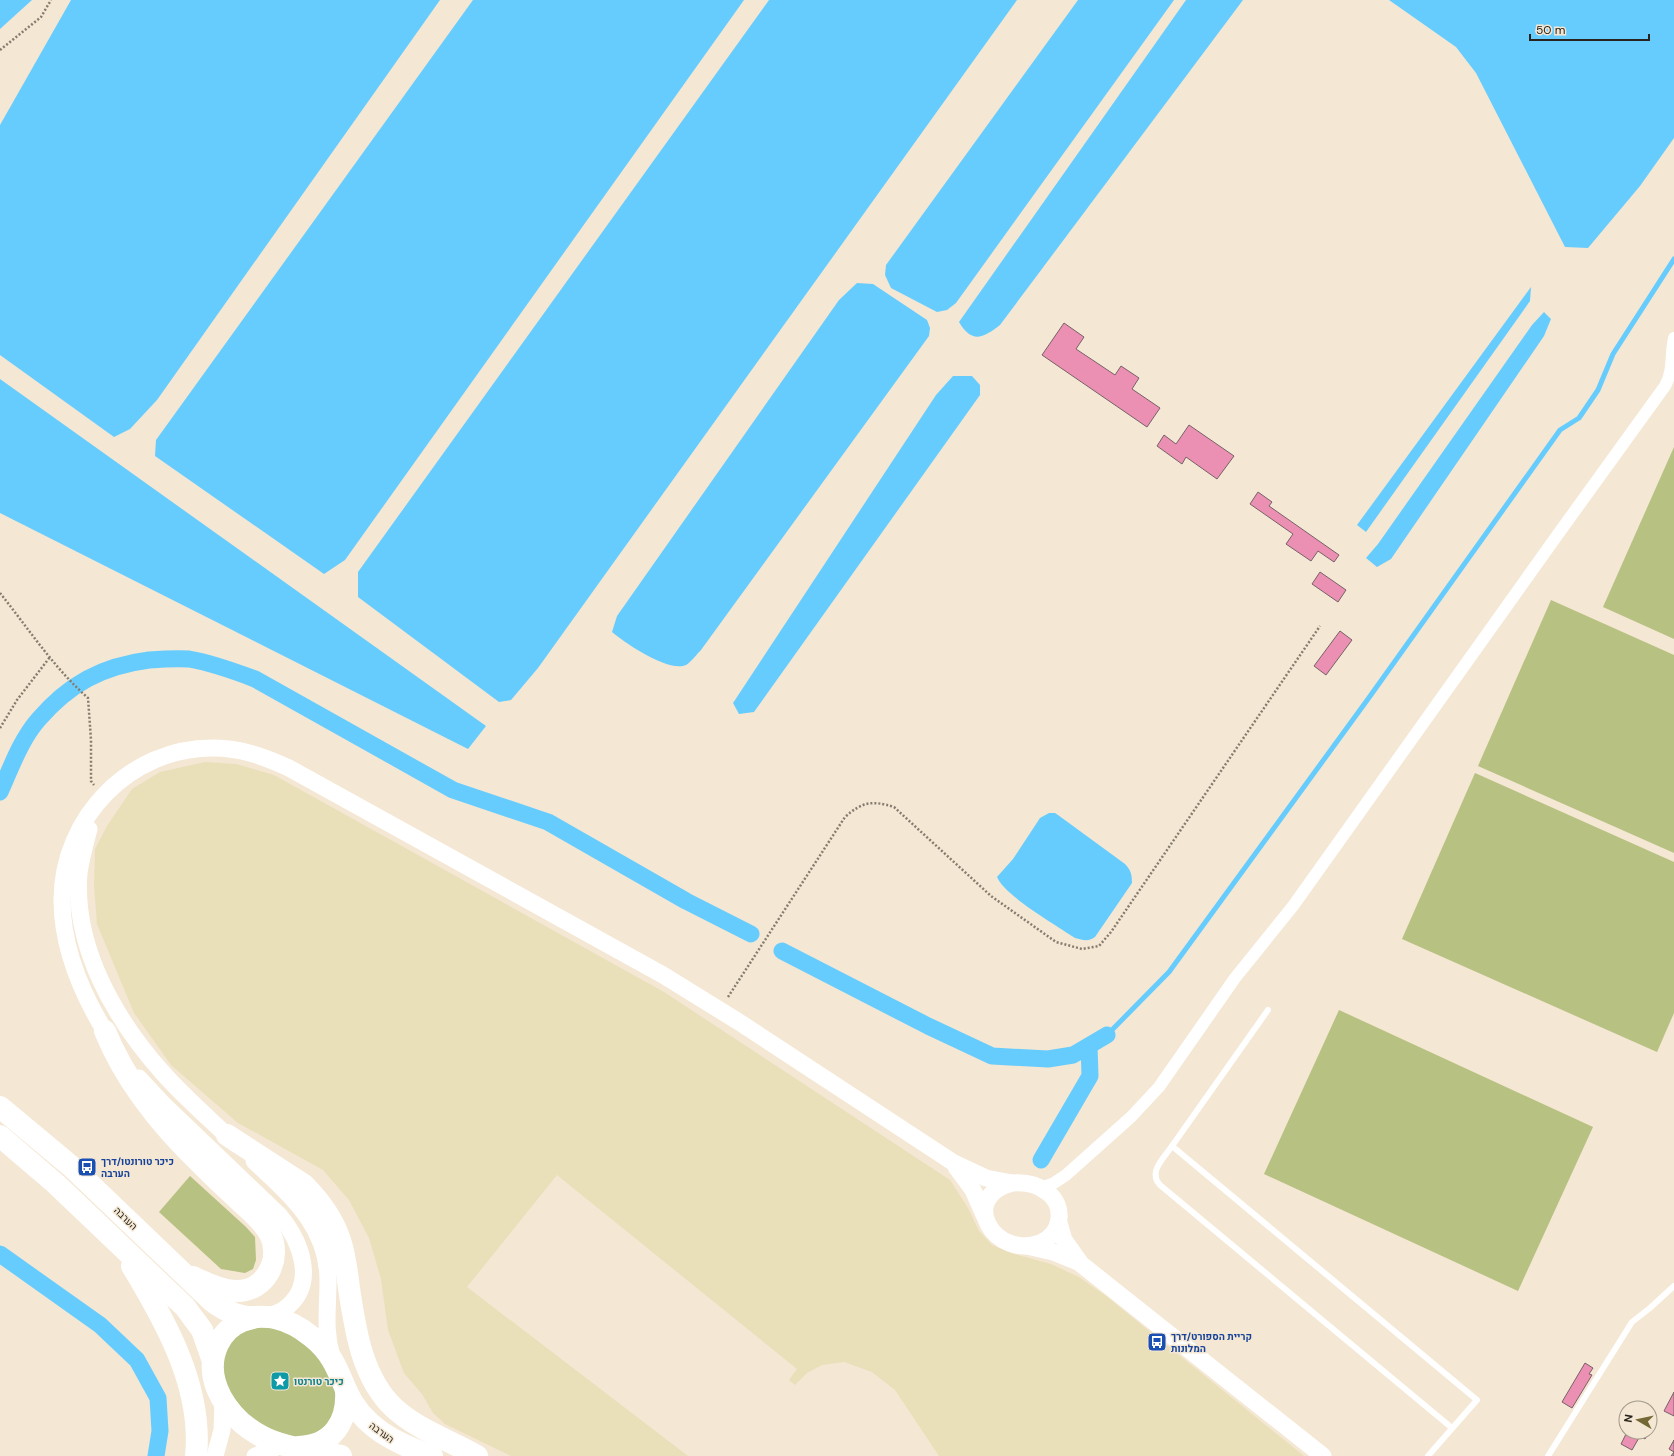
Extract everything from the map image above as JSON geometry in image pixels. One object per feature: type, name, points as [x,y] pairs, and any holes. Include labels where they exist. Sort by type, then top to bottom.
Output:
[{"type":"highway","points":[[105,1030],[120,1064],[157,1116],[184,1147],[258,1218],[270,1233],[275,1248],[274,1261],[269,1273],[260,1282],[250,1288],[237,1291],[225,1289],[203,1281],[175,1266]]},
{"type":"highway","name":"הערבה","points":[[0,1107],[72,1167],[175,1266],[219,1305],[240,1316],[282,1320],[302,1330],[324,1347],[333,1359],[346,1390],[362,1415],[376,1430],[396,1442],[432,1456]]},
{"type":"highway","name":"הערבה","points":[[0,1136],[56,1184],[185,1307],[202,1330],[213,1361]]},
{"type":"highway","points":[[227,1136],[304,1185],[323,1206],[340,1240],[352,1309],[362,1351],[374,1383],[382,1394],[393,1407],[406,1418],[435,1435],[478,1456]]},
{"type":"highway","points":[[114,1238],[153,1303],[181,1364],[195,1406],[197,1424],[196,1456]]},
{"type":"highway","name":"הערבה","points":[[261,1317],[242,1321],[230,1329],[220,1340],[214,1353],[212,1368],[215,1384],[223,1400],[235,1416],[251,1430],[270,1441],[341,1456]]},
{"type":"highway","name":"הערבה","points":[[288,1446],[304,1447],[324,1440],[332,1433],[339,1425],[344,1415],[347,1403],[346,1390]]},
{"type":"street","points":[[1037,1187],[1054,1183],[1066,1175],[1131,1117],[1159,1087],[1235,978],[1264,944],[1293,906],[1552,542],[1671,378],[1673,370],[1672,350],[1674,338]]},
{"type":"street","points":[[261,1317],[282,1310],[294,1301],[300,1289],[304,1274],[303,1259],[291,1230],[280,1216],[148,1089],[122,1056],[105,1030],[82,987],[68,946],[63,923],[62,899],[64,875],[69,853],[77,832],[88,813],[121,779],[141,765],[164,755],[189,749],[214,748],[240,750],[265,757],[289,768],[637,960],[720,1009],[947,1158],[978,1175],[995,1181],[1012,1184]]},
{"type":"street","points":[[103,797],[91,823],[83,849],[79,874],[79,898],[82,920],[94,964],[114,1006],[141,1046],[171,1082],[290,1195],[316,1228],[328,1267],[326,1325],[333,1359]]},
{"type":"street","points":[[947,1158],[971,1186],[978,1197],[988,1227],[997,1237],[1010,1243],[1053,1252],[1081,1264],[1323,1456]]},
{"type":"street","points":[[1056,1202],[1058,1189],[1066,1175]]},
{"type":"street","points":[[984,1215],[984,1208],[990,1197],[999,1188],[1012,1184],[1027,1183],[1047,1192],[1056,1202],[1060,1214],[1060,1230],[1064,1240],[1081,1264]]},
{"type":"street","points":[[1025,1246],[1045,1240],[1055,1232],[1059,1223]]},
{"type":"street","points":[[215,1456],[222,1430],[223,1400]]},
{"type":"street","points":[[255,1456],[288,1446]]},
{"type":"lane","points":[[1268,1010],[1172,1146],[1155,1172],[1155,1179],[1160,1185],[1452,1428]]},
{"type":"lane","points":[[1172,1146],[1477,1400],[1428,1456]]},
{"type":"lane","points":[[1548,1456],[1632,1322],[1674,1286]]},
{"type":"path","points":[[0,50],[41,17],[50,0]]},
{"type":"path","points":[[0,592],[74,686],[88,698],[91,740],[91,781],[103,797]]},
{"type":"path","points":[[720,1009],[845,817],[855,808],[864,803],[880,803],[894,807],[991,896],[1056,942],[1082,949],[1099,946],[1111,932],[1320,626]]},
{"type":"path","points":[[0,728],[17,700],[50,657]]},
{"type":"green space","points":[[1674,447],[1674,639],[1603,607]]},
{"type":"green space","points":[[1551,600],[1674,655],[1674,853],[1478,766]]},
{"type":"green space","points":[[1475,773],[1674,862],[1674,1013],[1657,1052],[1402,939]]},
{"type":"green space","points":[[1339,1010],[1593,1127],[1518,1291],[1264,1174]]},
{"type":"green space","points":[[190,1176],[255,1237],[256,1260],[253,1269],[245,1273],[221,1269],[159,1212]]},
{"type":"green space","points":[[272,1324],[309,1342],[340,1391],[334,1422],[303,1440],[255,1425],[221,1381],[225,1343],[234,1334]]},
{"type":"sand","points":[[205,762],[236,764],[274,775],[664,992],[950,1180],[968,1208],[979,1231],[992,1245],[1014,1254],[1051,1264],[1079,1277],[1106,1296],[1304,1456],[939,1456],[895,1390],[872,1372],[844,1362],[822,1365],[807,1373],[795,1385],[789,1380],[797,1369],[557,1175],[467,1287],[688,1456],[511,1456],[445,1424],[433,1413],[422,1394],[404,1373],[388,1330],[381,1279],[369,1238],[349,1200],[323,1170],[238,1123],[171,1065],[134,1013],[97,924],[94,885],[95,849],[107,826],[132,789],[160,772]]},
{"type":"water","points":[[0,0],[32,0],[0,29]]},
{"type":"water","points":[[71,0],[440,0],[157,400],[130,429],[114,437],[0,355],[0,125]]},
{"type":"water","points":[[473,0],[744,0],[345,560],[324,574],[155,456],[156,440]]},
{"type":"water","points":[[769,0],[1017,0],[538,668],[511,700],[499,702],[358,597],[358,572]]},
{"type":"water","points":[[1078,0],[1174,0],[956,303],[947,310],[937,312],[891,288],[885,275],[886,265]]},
{"type":"water","points":[[1186,0],[1243,0],[1000,325],[983,336],[978,337],[968,334],[959,322]]},
{"type":"water","points":[[1389,0],[1674,0],[1674,138],[1640,186],[1588,248],[1565,247],[1476,73],[1456,47]]},
{"type":"water","points":[[857,283],[873,284],[927,320],[930,328],[929,336],[694,658],[686,665],[678,666],[669,665],[648,656],[612,632],[617,616],[839,300]]},
{"type":"water","points":[[1531,287],[1530,301],[1366,532],[1357,525]]},
{"type":"water","points":[[1544,312],[1551,319],[1544,336],[1391,559],[1377,567],[1366,558],[1378,544],[1532,325]]},
{"type":"water","points":[[953,376],[972,376],[980,385],[980,395],[754,712],[739,714],[733,703],[936,395]]},
{"type":"water","points":[[0,379],[486,726],[468,749],[0,513]]},
{"type":"water","points":[[1049,813],[1055,813],[1058,815],[1125,864],[1131,873],[1132,883],[1095,937],[1090,940],[1075,938],[1044,918],[1010,893],[997,877],[1013,859],[1040,818]]},
{"type":"building","points":[[1064,323],[1084,337],[1076,349],[1115,375],[1121,366],[1139,378],[1132,389],[1160,408],[1147,427],[1042,355]]},
{"type":"building","points":[[1189,425],[1234,456],[1217,479],[1186,457],[1182,464],[1157,446],[1164,435],[1176,444]]},
{"type":"building","points":[[1258,492],[1272,502],[1269,506],[1339,555],[1334,562],[1318,551],[1311,561],[1286,544],[1293,534],[1250,504]]},
{"type":"building","points":[[1320,572],[1346,590],[1338,602],[1312,584]]},
{"type":"building","points":[[1340,631],[1352,640],[1326,675],[1314,666]]},
{"type":"building","points":[[1585,1363],[1593,1368],[1589,1374],[1592,1375],[1572,1408],[1562,1402]]},
{"type":"building","points":[[1674,1392],[1674,1416],[1664,1411]]},
{"type":"building","points":[[1623,1440],[1638,1440],[1632,1450],[1621,1444]]},
{"type":"building","points":[[1674,1440],[1674,1452],[1669,1449]]},
{"type":"waterway","points":[[1107,1035],[1169,972],[1368,699],[1560,430],[1579,418],[1598,390],[1613,354],[1674,259]]},
{"type":"waterway","points":[[0,792],[16,755],[32,728],[50,707],[74,687],[101,672],[132,663],[159,659],[189,659],[231,670],[255,679],[453,790],[548,822],[686,901],[751,934]]},
{"type":"waterway","points":[[782,951],[928,1026],[992,1056],[1048,1059],[1073,1055],[1107,1035]]},
{"type":"waterway","points":[[1041,1160],[1090,1076],[1089,1046]]},
{"type":"waterway","points":[[0,1254],[100,1325],[137,1360],[158,1398],[160,1431],[156,1456]]},
{"type":"place","name":"כיכר טורונטו/דרך הערבה","points":[[87,1167]]},
{"type":"place","name":"קריית הספורט/דרך המלונות","points":[[1157,1342]]},
{"type":"place","name":"כיכר טורנטו","points":[[280,1381]]}]
